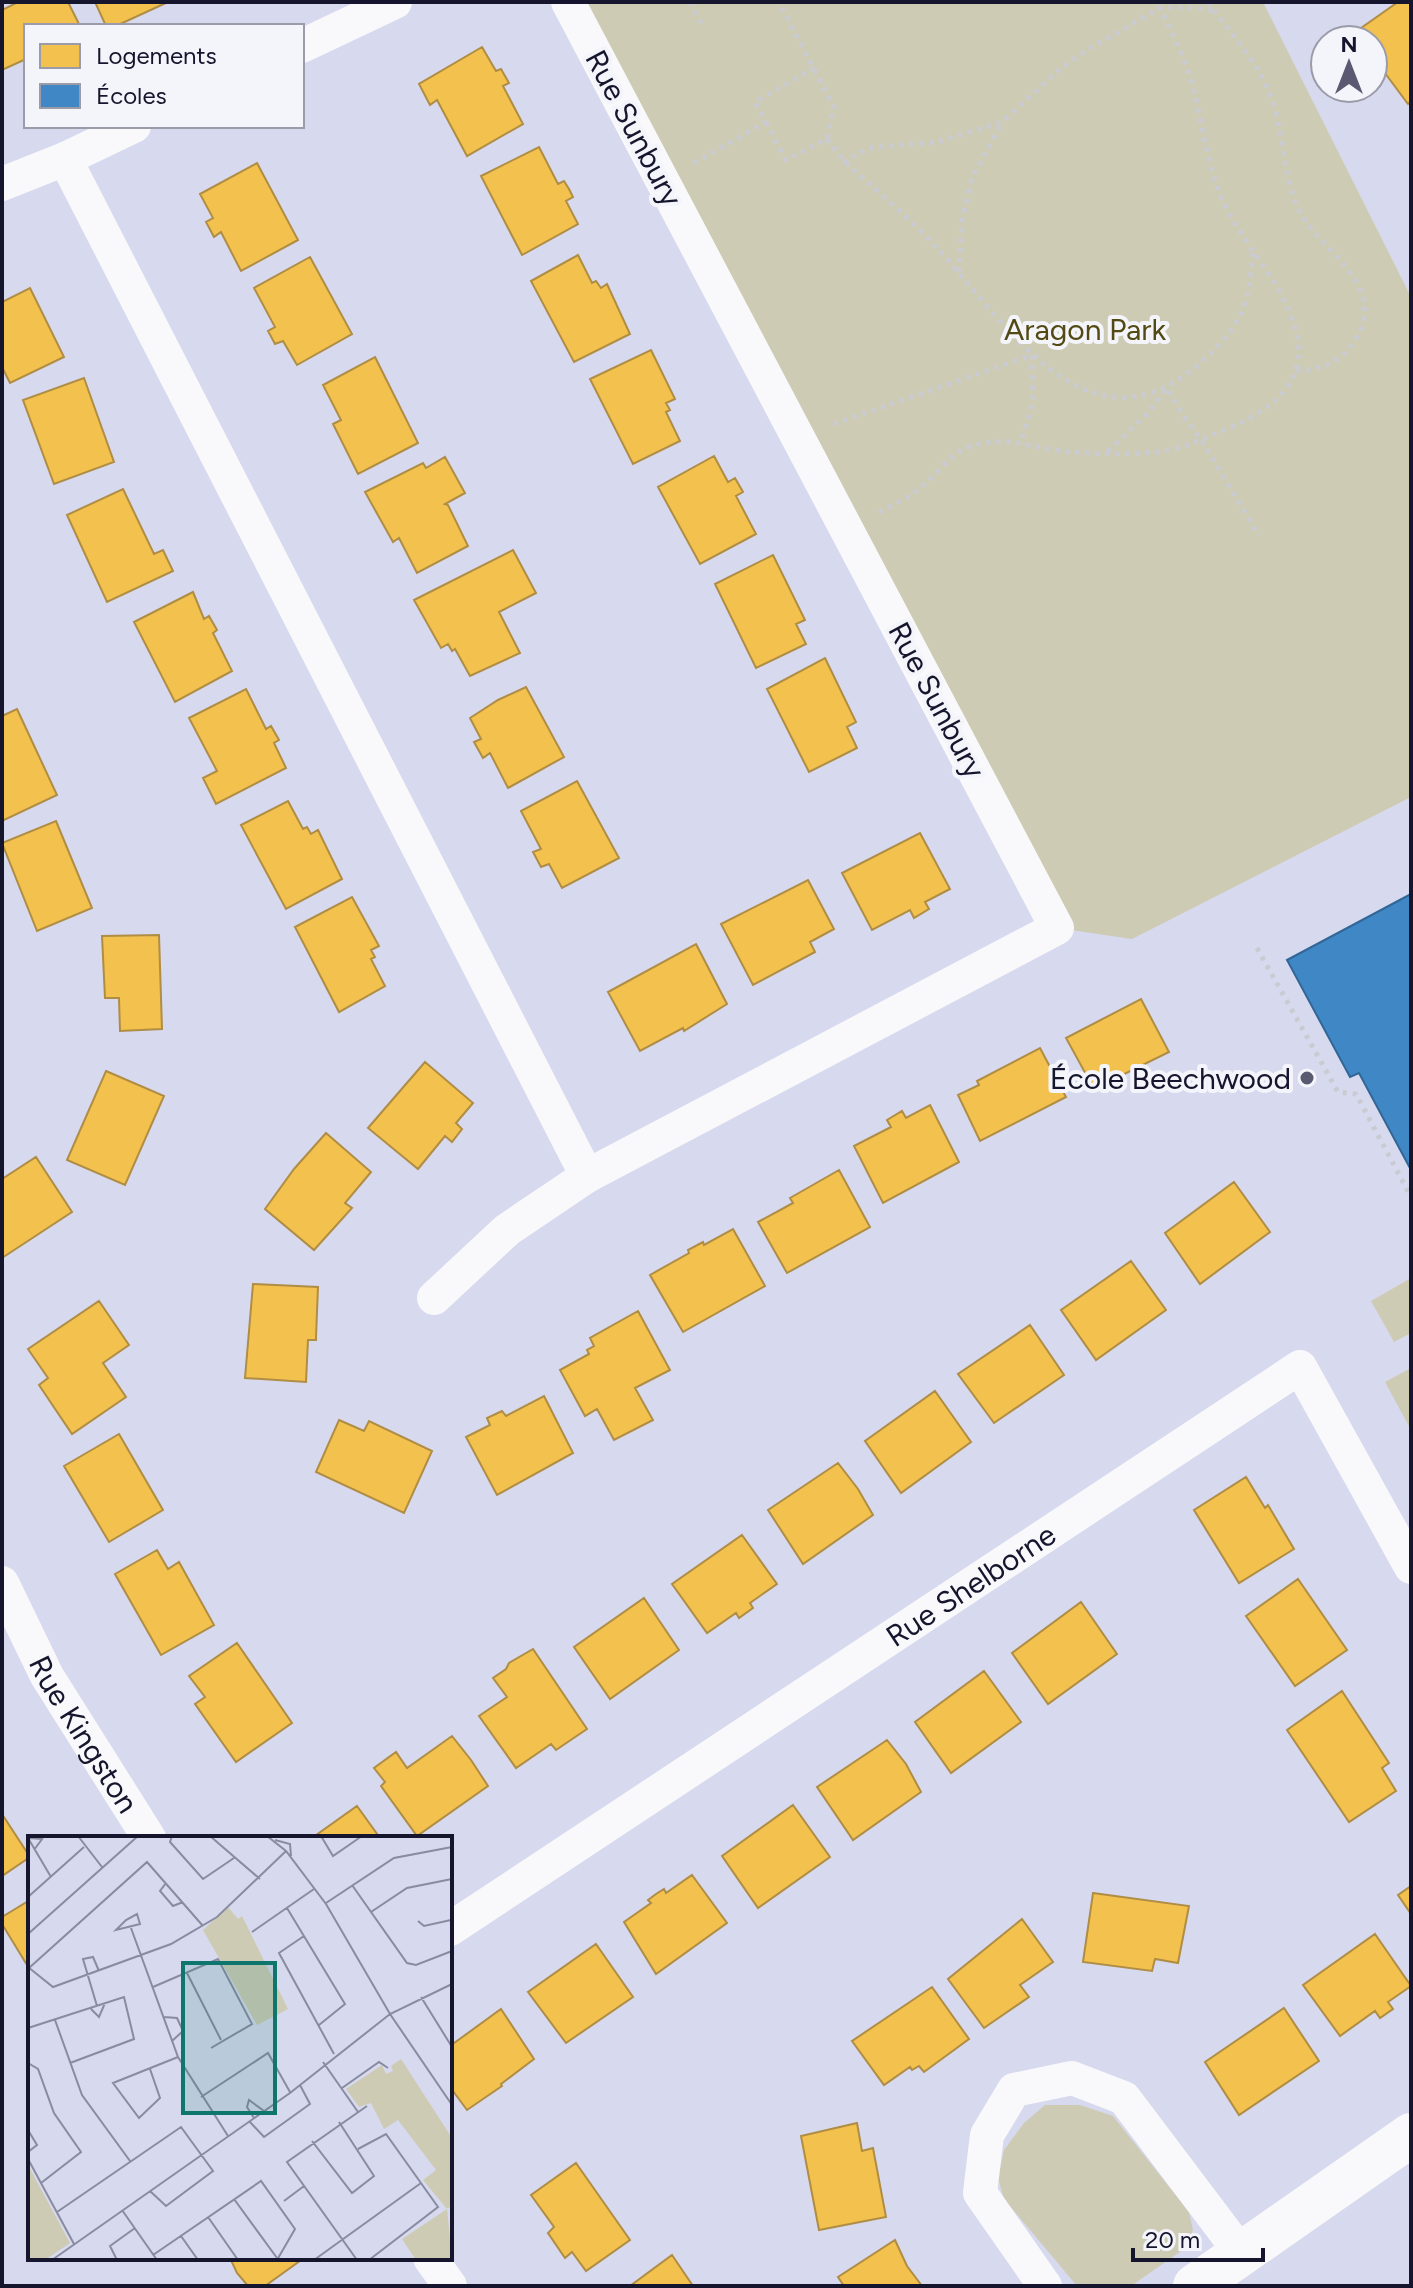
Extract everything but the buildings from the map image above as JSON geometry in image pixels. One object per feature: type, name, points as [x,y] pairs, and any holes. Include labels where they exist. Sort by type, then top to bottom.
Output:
[{"type":"street","points":[[304,45],[395,2]]},
{"type":"street","name":"Rue Sunbury","points":[[434,1298],[507,1230],[587,1176],[1057,928],[568,2]]},
{"type":"street","points":[[2,184],[130,128]]},
{"type":"street","points":[[65,159],[587,1176]]},
{"type":"street","name":"Rue Shelborne","points":[[452,1928],[1300,1367],[1411,1567]]},
{"type":"street","name":"Rue Kingston","points":[[2,1583],[47,1676],[148,1836]]},
{"type":"street","points":[[1045,2286],[980,2193],[987,2135],[1014,2090],[1072,2078],[1124,2098],[1241,2253]]},
{"type":"street","points":[[1195,2286],[1411,2135]]},
{"type":"street","points":[[431,2260],[450,2286]]},
{"type":"path","points":[[690,2],[701,23]]},
{"type":"path","points":[[779,2],[834,107],[827,139],[843,162],[915,225],[959,272],[985,307],[1032,355],[1060,378],[1092,394],[1130,398],[1167,388]]},
{"type":"path","points":[[1208,2],[1253,62],[1269,92],[1297,207],[1313,230],[1353,272],[1363,301],[1362,330],[1345,354],[1318,370],[1296,371]]},
{"type":"path","points":[[959,272],[962,220],[972,178],[1002,122],[1069,63],[1159,5],[1214,10]]},
{"type":"path","points":[[846,529],[886,509],[925,484],[949,457],[983,443],[1021,442],[1062,451],[1144,453],[1177,449],[1263,411],[1285,393],[1296,371],[1298,347],[1292,321],[1277,287],[1223,202],[1211,171],[1189,74],[1159,5]]},
{"type":"path","points":[[814,68],[755,102],[786,160],[827,139]]},
{"type":"path","points":[[662,181],[766,122]]},
{"type":"path","points":[[843,162],[869,148],[937,142],[1002,122]]},
{"type":"path","points":[[1107,452],[1148,413],[1167,388],[1222,344],[1240,318],[1250,289],[1253,252]]},
{"type":"path","points":[[798,439],[1032,355]]},
{"type":"path","points":[[1021,442],[1033,403],[1032,355]]},
{"type":"path","points":[[1167,388],[1259,536]]},
{"type":"path","points":[[1257,948],[1338,1092],[1356,1094],[1411,1197]]},
{"type":"green space","name":"Aragon Park","points":[[568,2],[1263,2],[1309,94],[1309,104],[1314,104],[1411,297],[1411,797],[1132,939],[1057,928]]},
{"type":"green space","points":[[1411,1278],[1411,1333],[1394,1342],[1371,1301]]},
{"type":"green space","points":[[1411,1368],[1411,1430],[1385,1382]]},
{"type":"green space","points":[[1045,2105],[1080,2105],[1113,2116],[1189,2212],[1193,2230],[1184,2249],[1131,2286],[1077,2286],[1004,2199],[998,2178],[1004,2150],[1024,2123]]},
{"type":"place","name":"École Beechwood","points":[[1307,1078]]}]
